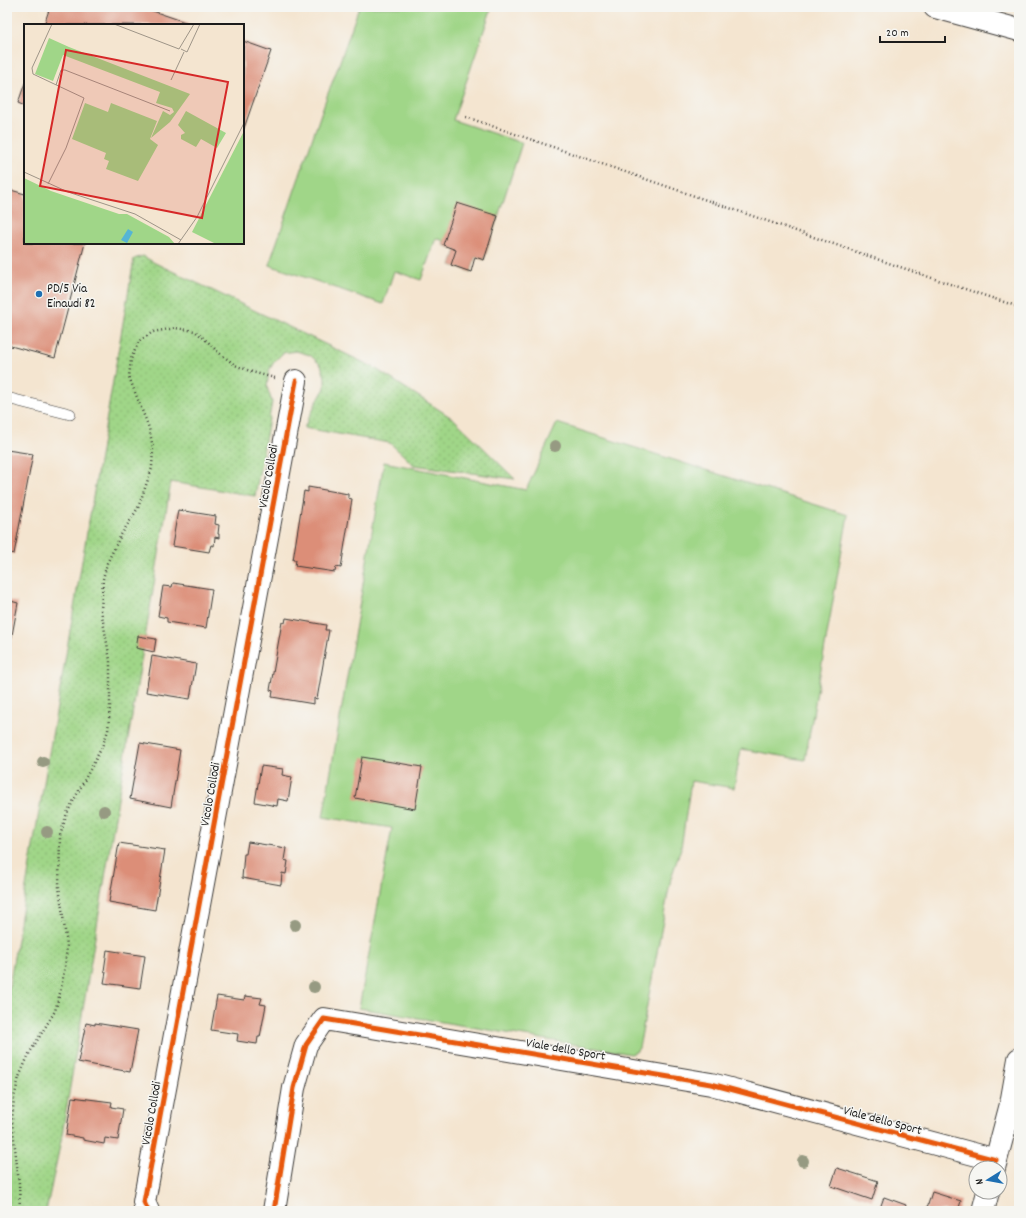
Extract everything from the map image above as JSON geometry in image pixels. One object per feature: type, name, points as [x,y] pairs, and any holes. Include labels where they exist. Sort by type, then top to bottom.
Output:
[{"type":"street","points":[[935,7],[1019,30]]},
{"type":"street","name":"Vicolo Collodi","points":[[148,1211],[144,1202],[296,381]]},
{"type":"street","name":"Viale dello Sport","points":[[274,1211],[294,1088],[306,1046],[324,1019],[711,1084],[981,1160]]},
{"type":"street","points":[[996,1160],[1011,1104],[1019,1059]]},
{"type":"street","points":[[983,1211],[986,1200]]},
{"type":"lane","points":[[7,398],[70,414]]},
{"type":"path","points":[[466,116],[924,276],[1019,307]]},
{"type":"path","points":[[20,1211],[19,1183],[12,1122],[14,1098],[19,1077],[29,1054],[55,1011],[66,967],[67,945],[59,886],[60,836],[67,813],[101,748],[108,731],[110,707],[110,660],[102,610],[103,579],[110,556],[138,508],[152,468],[153,448],[149,428],[129,377],[131,359],[139,341],[153,332],[175,328],[195,332],[235,365],[266,376],[296,381]]},
{"type":"green space","points":[[359,7],[492,7],[453,120],[522,143],[484,260],[475,257],[471,272],[451,265],[456,250],[443,245],[444,241],[436,238],[421,280],[394,271],[383,304],[269,265]]},
{"type":"green space","points":[[143,256],[373,367],[455,420],[515,479],[414,465],[390,443],[304,428],[325,388],[325,377],[321,365],[310,355],[296,351],[283,353],[274,362],[269,371],[267,387],[272,402],[255,496],[171,482],[61,1141],[46,1211],[7,1211],[7,998],[134,259]]},
{"type":"green space","points":[[557,423],[848,515],[805,760],[741,749],[734,788],[691,781],[681,848],[671,878],[639,1048],[636,1052],[631,1054],[359,1008],[392,828],[323,817],[384,462],[526,490]]},
{"type":"building","points":[[50,7],[141,7],[191,24],[44,24]]},
{"type":"building","points":[[244,41],[271,51],[244,128]]},
{"type":"building","points":[[24,86],[24,106],[18,103]]},
{"type":"building","name":"PD/5 Via Einaudi 82","points":[[7,189],[24,194],[24,244],[85,244],[55,358],[7,345]]},
{"type":"building","points":[[457,203],[498,216],[484,260],[475,257],[471,272],[451,265],[456,250],[443,245]]},
{"type":"building","points":[[7,450],[33,454],[14,554],[7,552]]},
{"type":"building","points":[[308,487],[348,494],[348,498],[352,499],[341,568],[336,567],[335,572],[295,566],[296,560],[293,560],[304,491],[308,492]]},
{"type":"building","points":[[178,510],[216,516],[215,524],[219,525],[219,538],[215,537],[214,546],[211,545],[209,552],[172,546]]},
{"type":"building","points":[[173,583],[212,589],[206,628],[167,622],[167,618],[158,616],[163,586],[172,587]]},
{"type":"building","points":[[7,600],[18,603],[8,657],[7,657]]},
{"type":"building","points":[[286,618],[326,625],[325,630],[329,630],[317,699],[314,698],[314,704],[272,697],[273,691],[270,690],[282,622],[285,623]]},
{"type":"building","points":[[138,636],[156,639],[154,652],[136,648]]},
{"type":"building","points":[[152,656],[196,664],[190,699],[146,692]]},
{"type":"building","points":[[140,743],[180,750],[171,807],[130,799]]},
{"type":"building","points":[[362,757],[422,767],[415,809],[355,798]]},
{"type":"building","points":[[261,766],[283,769],[282,775],[292,777],[288,801],[278,799],[277,806],[255,802]]},
{"type":"building","points":[[248,842],[286,848],[284,860],[288,861],[286,874],[282,873],[281,885],[242,878],[244,854],[246,854]]},
{"type":"building","points":[[119,843],[165,850],[155,910],[109,902]]},
{"type":"building","points":[[107,950],[145,956],[140,988],[104,983]]},
{"type":"building","points":[[217,996],[244,1000],[245,996],[262,998],[260,1004],[266,1005],[260,1037],[258,1037],[257,1044],[237,1041],[238,1034],[211,1030]]},
{"type":"building","points":[[86,1023],[95,1025],[95,1023],[138,1030],[130,1072],[78,1062]]},
{"type":"building","points":[[72,1097],[112,1102],[111,1107],[123,1109],[118,1140],[105,1138],[104,1144],[66,1135]]},
{"type":"building","points":[[837,1168],[878,1181],[872,1200],[831,1186]]},
{"type":"building","points":[[932,1192],[961,1201],[958,1211],[926,1211]]},
{"type":"building","points":[[884,1197],[906,1205],[904,1211],[879,1211]]},
{"type":"cycle path","points":[[148,1211],[144,1202],[296,381]]},
{"type":"cycle path","points":[[274,1211],[294,1088],[306,1045],[324,1019],[711,1084],[996,1160]]},
{"type":"place","name":"PD/5 Via Einaudi 82","points":[[39,294]]}]
